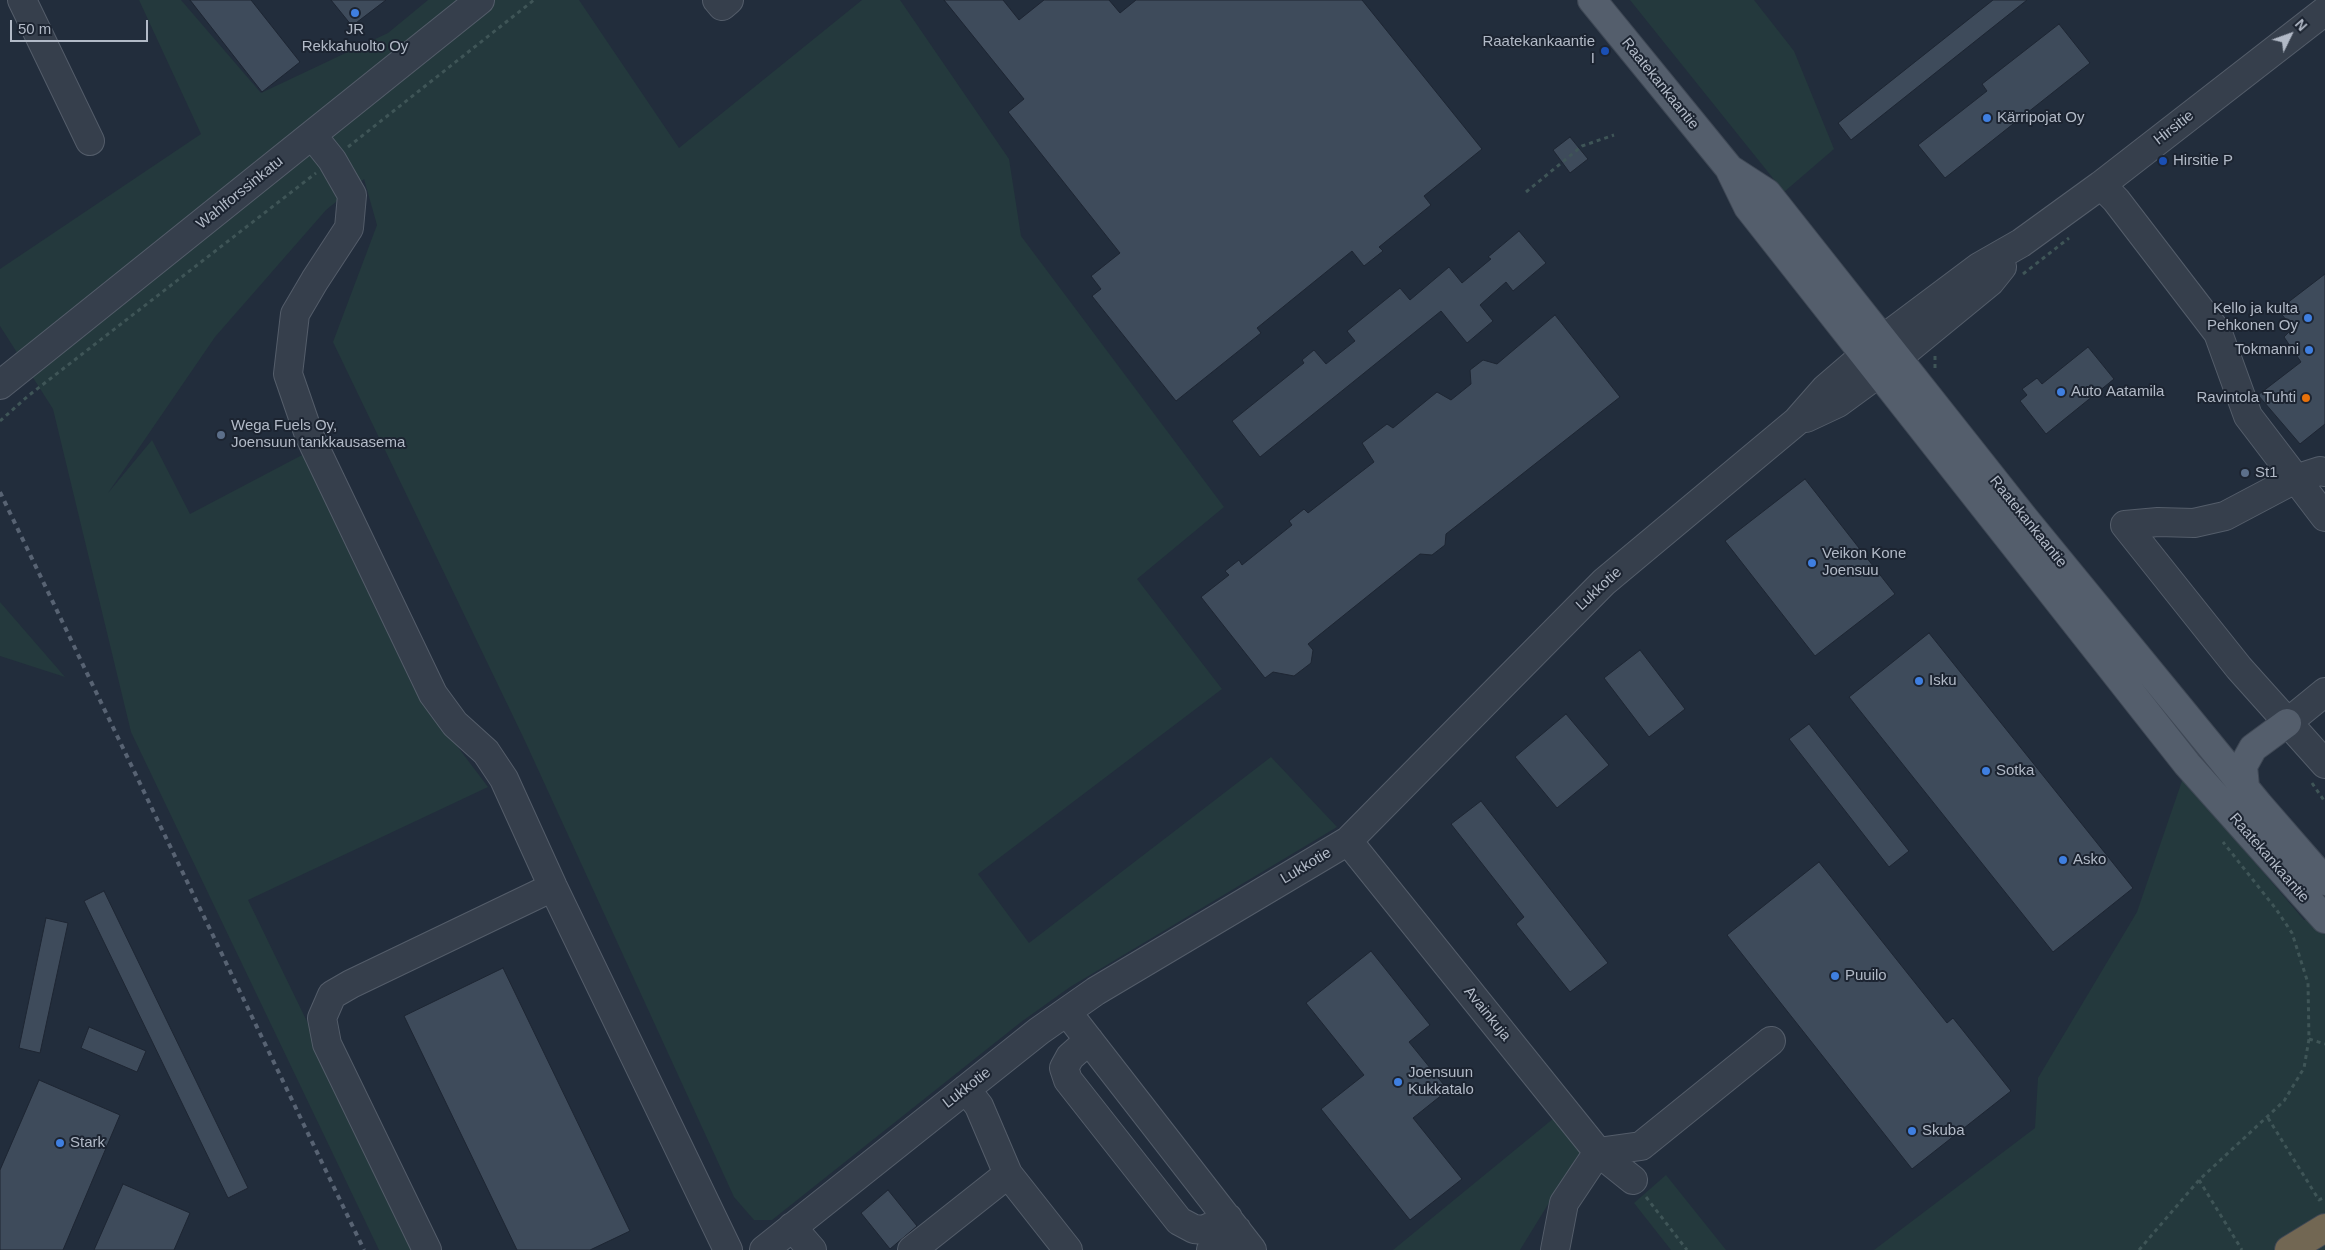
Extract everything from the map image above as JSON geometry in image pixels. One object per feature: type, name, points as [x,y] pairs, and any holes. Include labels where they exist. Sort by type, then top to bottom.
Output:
[{"type":"highway","points":[[2289,1250],[2325,1228]]},
{"type":"main road","name":"Raatekankaantie","points":[[1592,0],[1729,168],[1767,193],[1881,356],[2024,518],[2245,787],[2325,881]]},
{"type":"main road","name":"Raatekankaantie","points":[[1881,356],[1913,418],[2187,764],[2325,920]]},
{"type":"main road","points":[[2245,787],[2243,766],[2253,748],[2287,723]]},
{"type":"street","points":[[22,0],[90,141]]},
{"type":"street","name":"Wahlforssinkatu","points":[[0,386],[480,0]]},
{"type":"street","points":[[717,0],[722,6],[729,0]]},
{"type":"street","name":"Hirsitie","points":[[1881,356],[1990,282],[2021,243],[2101,185],[2325,11]]},
{"type":"street","points":[[312,135],[332,160],[352,195],[349,228],[314,280],[295,314],[288,374],[309,435],[433,694],[455,724],[486,752],[504,779],[553,888],[728,1250]]},
{"type":"street","points":[[2101,185],[2116,200],[2218,333],[2248,416],[2325,517]]},
{"type":"street","name":"Lukkotie","points":[[764,1250],[966,1089],[1067,1012],[1096,992],[1348,841],[1604,582],[1797,421],[1838,403],[1881,356]]},
{"type":"street","points":[[2325,472],[2320,471],[2296,479],[2225,516],[2194,522],[2158,522],[2124,525],[2239,668],[2325,764]]},
{"type":"street","points":[[2287,723],[2325,692]]},
{"type":"street","name":"Avainkuja","points":[[1348,841],[1598,1152],[1633,1180]]},
{"type":"street","points":[[427,1250],[327,1044],[322,1018],[332,995],[351,984],[553,888]]},
{"type":"street","points":[[1067,1012],[1239,1233]]},
{"type":"street","points":[[1089,1040],[1070,1057],[1064,1068],[1068,1080],[1179,1220],[1194,1229],[1239,1233]]},
{"type":"street","points":[[1555,1250],[1564,1203],[1598,1152],[1641,1146],[1771,1041]]},
{"type":"street","points":[[966,1089],[979,1106],[1008,1174],[1068,1250]]},
{"type":"street","points":[[912,1250],[1008,1174]]},
{"type":"street","points":[[792,1227],[812,1250]]},
{"type":"street","points":[[1211,1250],[1239,1233]]},
{"type":"path","points":[[0,421],[28,396],[332,160],[534,0]]},
{"type":"path","points":[[1526,192],[1582,146],[1614,135]]},
{"type":"path","points":[[2022,275],[2073,235]]},
{"type":"path","points":[[1936,354],[1934,359],[1936,371]]},
{"type":"path","points":[[2139,1250],[2199,1180],[2284,1102],[2304,1068],[2309,1039],[2308,983],[2292,933],[2276,909]]},
{"type":"path","points":[[2309,1039],[2325,1044]]},
{"type":"path","points":[[2268,1118],[2319,1200],[2325,1197]]},
{"type":"path","points":[[1633,1180],[1687,1250]]},
{"type":"path","points":[[2199,1180],[2242,1250]]},
{"type":"green space","points":[[139,0],[181,0],[261,93],[388,33],[428,0],[579,0],[679,148],[862,0],[900,0],[1009,159],[1021,236],[1224,507],[1137,579],[1222,689],[978,874],[1029,943],[1271,757],[1337,827],[1070,987],[1021,1022],[772,1220],[754,1220],[734,1197],[525,741],[333,342],[377,225],[364,179],[326,210],[215,337],[108,493],[152,440],[190,514],[304,454],[414,689],[488,787],[248,900],[418,1250],[379,1250],[131,732],[53,409],[0,326],[0,269],[201,134]]},
{"type":"green space","points":[[1630,0],[1754,0],[1794,51],[1834,149],[1784,192]]},
{"type":"green space","points":[[0,602],[65,677],[0,656]]},
{"type":"green space","points":[[2183,778],[2304,920],[2325,916],[2325,1250],[1874,1250],[2035,1128],[2038,1078],[2137,912]]},
{"type":"green space","points":[[1554,1118],[1582,1149],[1520,1250],[1393,1250]]},
{"type":"green space","points":[[1666,1175],[1726,1250],[1671,1250],[1634,1203]]},
{"type":"building","points":[[190,0],[251,0],[300,62],[262,92]]},
{"type":"building","name":"JR Rekkahuolto Oy","points":[[331,0],[386,0],[352,26]]},
{"type":"building","points":[[944,0],[1003,0],[1019,20],[1044,0],[1109,0],[1120,13],[1136,0],[1362,0],[1482,149],[1424,196],[1431,205],[1379,247],[1383,251],[1364,266],[1352,251],[1257,328],[1261,333],[1176,401],[1092,296],[1101,289],[1091,276],[1120,253],[1008,112],[1024,99]]},
{"type":"building","points":[[1993,0],[2027,0],[1851,140],[1838,123]]},
{"type":"building","name":"Kärripojat Oy","points":[[2059,24],[2090,63],[1945,178],[1918,145],[1987,91],[1982,84]]},
{"type":"building","points":[[1570,137],[1588,159],[1570,173],[1553,150]]},
{"type":"building","points":[[1519,231],[1546,263],[1513,291],[1506,282],[1480,305],[1493,321],[1467,343],[1441,311],[1260,457],[1232,421],[1304,363],[1302,360],[1314,350],[1326,364],[1355,341],[1347,331],[1400,288],[1410,300],[1449,267],[1462,283],[1491,259],[1488,257]]},
{"type":"building","name":"Tokmanni","points":[[2325,274],[2325,424],[2300,444],[2258,395],[2301,362],[2284,337],[2293,328],[2278,310]]},
{"type":"building","points":[[1555,315],[1620,397],[1446,534],[1445,545],[1432,555],[1420,554],[1308,644],[1313,650],[1311,663],[1294,676],[1273,672],[1265,678],[1201,597],[1229,575],[1225,571],[1239,560],[1242,565],[1292,525],[1289,521],[1304,509],[1308,513],[1374,462],[1362,443],[1387,424],[1393,428],[1437,392],[1451,400],[1471,384],[1470,370],[1483,360],[1497,364]]},
{"type":"building","name":"Auto Aatamila","points":[[2088,347],[2114,379],[2046,434],[2020,401],[2027,395],[2022,389],[2037,378],[2042,384]]},
{"type":"building","points":[[1805,479],[1895,594],[1815,656],[1725,541]]},
{"type":"building","points":[[1929,633],[2133,888],[2053,952],[1849,697]]},
{"type":"building","points":[[1640,650],[1685,709],[1649,737],[1604,678]]},
{"type":"building","points":[[1566,714],[1609,765],[1557,808],[1515,757]]},
{"type":"building","points":[[1809,724],[1909,851],[1889,867],[1789,739]]},
{"type":"building","points":[[1481,801],[1608,963],[1570,992],[1516,924],[1524,917],[1451,824]]},
{"type":"building","name":"Puuilo","points":[[1819,862],[1947,1023],[1953,1018],[2011,1091],[1912,1169],[1727,935]]},
{"type":"building","points":[[104,891],[248,1188],[228,1198],[84,901]]},
{"type":"building","points":[[46,918],[68,923],[40,1053],[19,1048]]},
{"type":"building","name":"Joensuun Kukkatalo","points":[[1371,951],[1430,1025],[1409,1042],[1448,1090],[1413,1118],[1462,1179],[1410,1220],[1321,1109],[1364,1075],[1306,1003]]},
{"type":"building","points":[[503,968],[630,1231],[590,1250],[517,1250],[404,1016]]},
{"type":"building","points":[[89,1027],[146,1051],[137,1072],[81,1048]]},
{"type":"building","name":"Stark","points":[[39,1080],[120,1115],[63,1250],[0,1250],[0,1170]]},
{"type":"building","points":[[123,1184],[190,1213],[174,1250],[94,1250]]},
{"type":"building","points":[[888,1190],[917,1226],[890,1249],[861,1213]]},
{"type":"railway","points":[[0,492],[364,1250]]},
{"type":"place","name":"JR Rekkahuolto Oy","points":[[355,13]]},
{"type":"place","name":"Raatekankaantie I","points":[[1605,51]]},
{"type":"place","name":"Kärripojat Oy","points":[[1987,118]]},
{"type":"place","name":"Hirsitie P","points":[[2163,161]]},
{"type":"place","name":"Kello ja kulta Pehkonen Oy","points":[[2308,318]]},
{"type":"place","name":"Tokmanni","points":[[2309,350]]},
{"type":"place","name":"Auto Aatamila","points":[[2061,392]]},
{"type":"place","name":"Ravintola Tuhti","points":[[2306,398]]},
{"type":"place","name":"Wega Fuels Oy, Joensuun tankkausasema","points":[[221,435]]},
{"type":"place","name":"St1","points":[[2245,473]]},
{"type":"place","name":"Veikon Kone Joensuu","points":[[1812,563]]},
{"type":"place","name":"Isku","points":[[1919,681]]},
{"type":"place","name":"Sotka","points":[[1986,771]]},
{"type":"place","name":"Asko","points":[[2063,860]]},
{"type":"place","name":"Puuilo","points":[[1835,976]]},
{"type":"place","name":"Joensuun Kukkatalo","points":[[1398,1082]]},
{"type":"place","name":"Skuba","points":[[1912,1131]]},
{"type":"place","name":"Stark","points":[[60,1143]]}]
